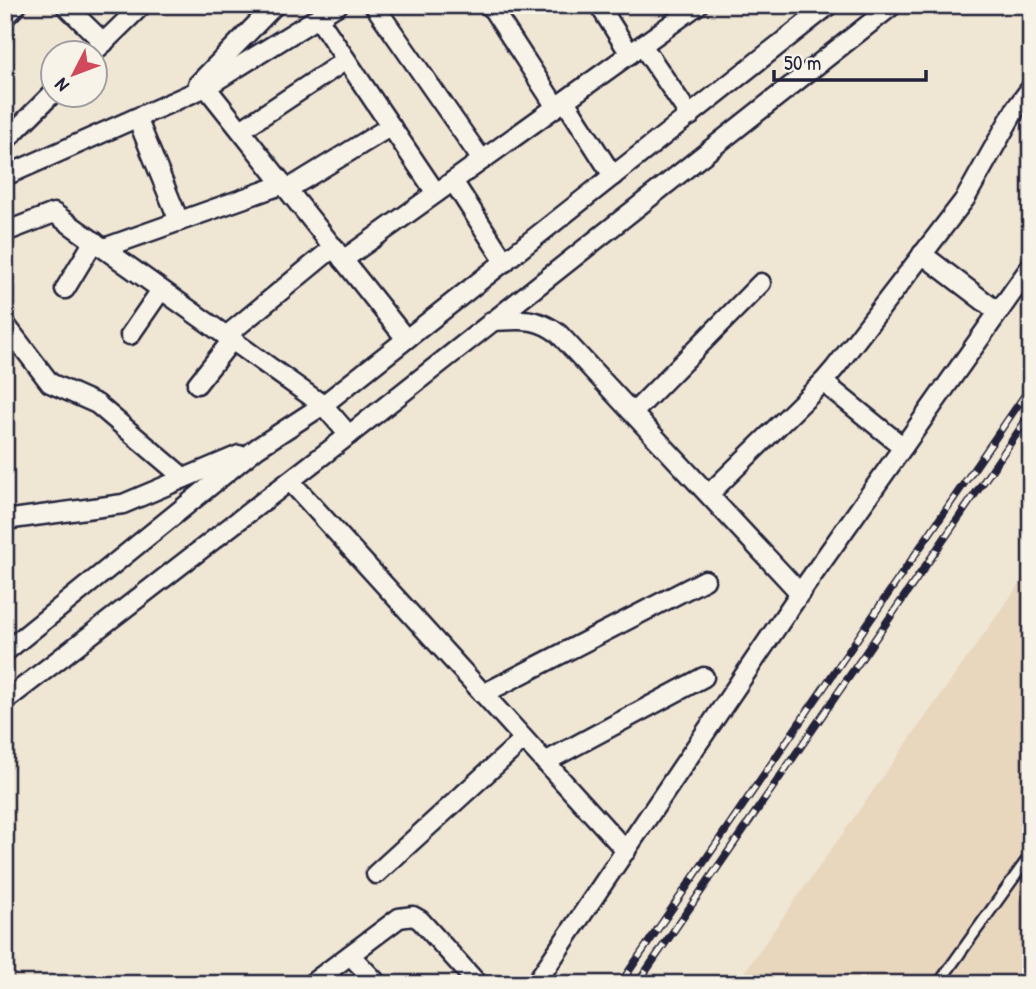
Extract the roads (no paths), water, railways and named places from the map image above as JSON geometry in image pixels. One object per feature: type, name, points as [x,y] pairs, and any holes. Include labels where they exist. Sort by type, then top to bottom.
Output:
[{"type":"street","points":[[5,17],[17,5]]},
{"type":"street","points":[[65,5],[91,38]]},
{"type":"street","points":[[108,39],[142,5]]},
{"type":"street","points":[[186,97],[275,5]]},
{"type":"street","points":[[5,176],[206,87],[338,5]]},
{"type":"street","points":[[374,5],[482,160]]},
{"type":"street","points":[[490,5],[613,176]]},
{"type":"street","points":[[599,5],[690,116]]},
{"type":"street","points":[[197,384],[229,338],[339,253],[436,193],[698,5]]},
{"type":"street","points":[[5,652],[257,448],[323,405],[830,5]]},
{"type":"street","points":[[5,701],[349,435],[893,5]]},
{"type":"street","points":[[318,18],[436,193]]},
{"type":"street","points":[[240,130],[346,60]]},
{"type":"street","points":[[206,87],[406,339]]},
{"type":"street","points":[[709,494],[823,382],[965,199],[1016,108],[1031,88]]},
{"type":"street","points":[[5,141],[38,108]]},
{"type":"street","points":[[137,118],[179,221]]},
{"type":"street","points":[[65,289],[99,244],[286,187],[391,126]]},
{"type":"street","points":[[453,181],[505,262]]},
{"type":"street","points":[[5,232],[54,213],[323,405],[349,435]]},
{"type":"street","points":[[5,240],[8,247],[5,248]]},
{"type":"street","points":[[922,254],[998,312]]},
{"type":"street","points":[[535,984],[800,593],[1031,266]]},
{"type":"street","points":[[634,412],[761,284]]},
{"type":"street","points":[[130,335],[161,290]]},
{"type":"street","points":[[492,321],[527,320],[547,325],[559,334],[800,593]]},
{"type":"street","points":[[5,324],[50,383],[97,404],[184,478]]},
{"type":"street","points":[[823,382],[903,447]]},
{"type":"street","points":[[5,520],[123,505],[257,448]]},
{"type":"street","points":[[290,481],[626,851]]},
{"type":"street","points":[[483,694],[705,580]]},
{"type":"street","points":[[545,762],[704,677]]},
{"type":"street","points":[[376,874],[524,739]]},
{"type":"street","points":[[310,984],[399,918],[413,916],[420,920],[478,984]]},
{"type":"street","points":[[350,955],[378,984]]},
{"type":"lane","points":[[939,984],[1031,855]]},
{"type":"railway","points":[[620,984],[1031,386]]},
{"type":"railway","points":[[637,984],[1031,413]]}]
